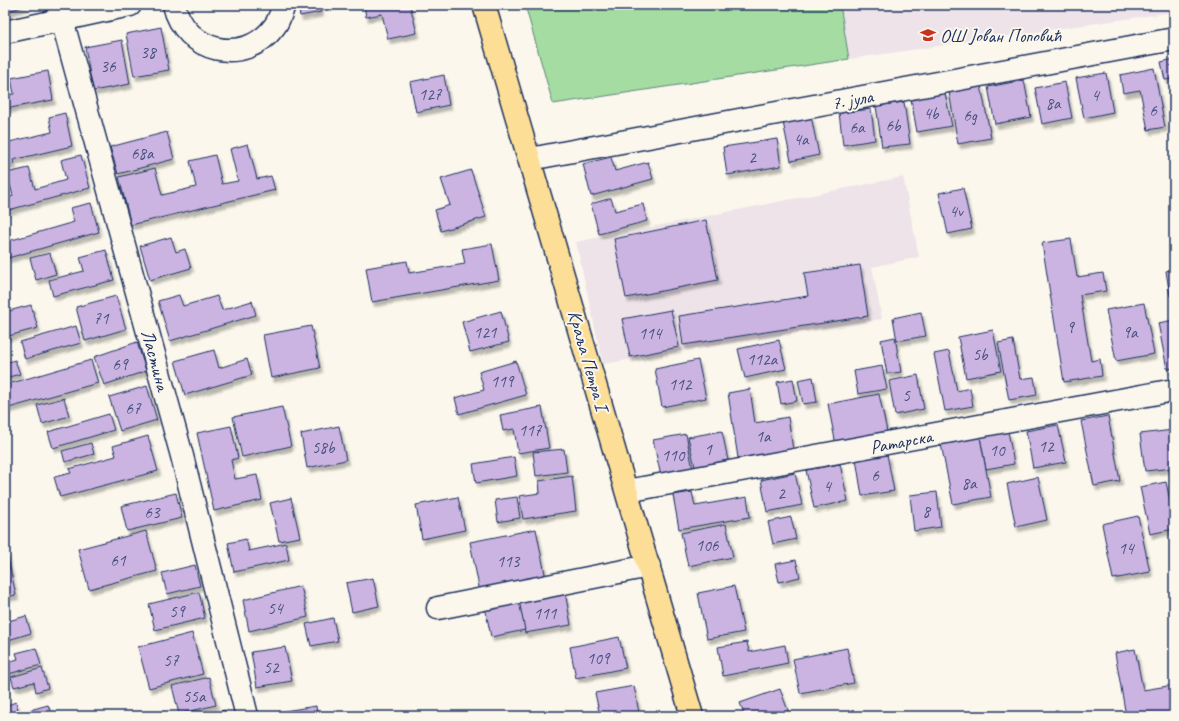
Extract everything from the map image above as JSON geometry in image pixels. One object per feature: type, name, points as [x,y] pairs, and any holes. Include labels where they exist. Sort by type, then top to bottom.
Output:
[{"type":"main road","name":"Краља Петра I","points":[[484,5],[692,716]]},
{"type":"street","points":[[5,32],[60,12],[130,5]]},
{"type":"street","points":[[174,5],[176,14],[189,33],[198,41],[220,50],[232,50],[250,46],[266,36],[274,27],[284,5]]},
{"type":"street","name":"Ластина","points":[[60,12],[182,456],[247,716]]},
{"type":"street","name":"7. јула","points":[[530,159],[1174,40]]},
{"type":"street","name":"Ратарска","points":[[627,492],[1174,390]]},
{"type":"street","points":[[438,608],[649,566]]},
{"type":"shaded area","name":"ОШ Јован Поповић","points":[[840,5],[1174,5],[1174,12],[849,59]]},
{"type":"shaded area","points":[[903,177],[919,257],[872,267],[882,319],[603,364],[576,242]]},
{"type":"green space","points":[[525,5],[840,5],[849,59],[553,104]]},
{"type":"building","points":[[5,5],[29,5],[5,12]]},
{"type":"building","points":[[298,5],[320,5],[321,12],[300,16]]},
{"type":"building","points":[[364,5],[410,5],[417,33],[388,39],[382,14],[366,17]]},
{"type":"building","points":[[161,27],[169,70],[134,76],[126,34]]},
{"type":"building","points":[[122,40],[130,84],[93,91],[85,47]]},
{"type":"building","points":[[1174,59],[1174,79],[1165,80],[1161,62]]},
{"type":"building","points":[[1154,68],[1165,127],[1148,130],[1140,90],[1123,93],[1120,75]]},
{"type":"building","points":[[48,71],[53,100],[5,109],[5,95],[14,94],[11,78]]},
{"type":"building","points":[[1106,73],[1113,112],[1084,118],[1076,78]]},
{"type":"building","points":[[444,75],[449,105],[416,112],[410,82]]},
{"type":"building","points":[[1024,80],[1031,117],[995,124],[988,87]]},
{"type":"building","points":[[1065,82],[1072,118],[1042,124],[1035,88]]},
{"type":"building","points":[[981,86],[991,138],[958,144],[949,92]]},
{"type":"building","points":[[945,93],[952,126],[917,132],[911,99]]},
{"type":"building","points":[[904,102],[910,144],[882,147],[876,106]]},
{"type":"building","points":[[871,109],[875,140],[843,145],[839,113]]},
{"type":"building","points":[[65,113],[72,146],[13,160],[14,164],[5,166],[5,143],[52,132],[49,117]]},
{"type":"building","points":[[811,116],[819,155],[791,161],[783,122]]},
{"type":"building","points":[[167,132],[174,159],[118,174],[110,147]]},
{"type":"building","points":[[777,139],[781,166],[727,175],[723,147]]},
{"type":"building","points":[[248,144],[257,179],[271,176],[275,190],[131,225],[119,177],[155,168],[162,195],[196,187],[190,161],[215,155],[222,184],[238,181],[230,149]]},
{"type":"building","points":[[81,155],[90,188],[5,211],[5,199],[13,196],[7,173],[29,168],[35,189],[66,180],[61,160]]},
{"type":"building","points":[[611,157],[615,171],[648,162],[653,179],[591,196],[583,164]]},
{"type":"building","points":[[471,170],[486,217],[441,231],[435,210],[450,205],[441,179]]},
{"type":"building","points":[[963,188],[972,229],[948,234],[939,193]]},
{"type":"building","points":[[611,198],[615,211],[643,204],[647,221],[599,234],[591,204]]},
{"type":"building","points":[[91,203],[99,232],[8,258],[5,242],[74,222],[70,208]]},
{"type":"building","points":[[706,220],[718,280],[626,298],[614,239]]},
{"type":"building","points":[[171,237],[176,252],[185,249],[191,268],[150,280],[140,246]]},
{"type":"building","points":[[1071,239],[1077,277],[1103,273],[1106,291],[1080,295],[1091,361],[1100,359],[1102,376],[1064,382],[1042,243]]},
{"type":"building","points":[[492,244],[499,280],[372,302],[366,268],[407,261],[409,273],[465,264],[462,249]]},
{"type":"building","points":[[106,250],[114,280],[53,296],[49,280],[84,271],[80,257]]},
{"type":"building","points":[[50,253],[56,274],[36,280],[30,258]]},
{"type":"building","points":[[860,265],[868,316],[683,345],[679,316],[808,296],[804,273]]},
{"type":"building","points":[[1174,269],[1174,296],[1170,296],[1166,271]]},
{"type":"building","points":[[179,295],[183,306],[217,296],[222,310],[252,301],[256,315],[170,341],[158,301]]},
{"type":"building","points":[[116,296],[126,329],[85,341],[76,307]]},
{"type":"building","points":[[1144,303],[1154,354],[1116,361],[1106,310]]},
{"type":"building","points":[[31,305],[38,328],[5,337],[5,312]]},
{"type":"building","points":[[671,310],[679,347],[630,357],[622,319]]},
{"type":"building","points":[[501,311],[509,342],[470,352],[462,322]]},
{"type":"building","points":[[921,312],[926,336],[897,341],[893,318]]},
{"type":"building","points":[[1174,320],[1174,368],[1167,369],[1158,323]]},
{"type":"building","points":[[76,326],[81,343],[25,359],[20,342]]},
{"type":"building","points":[[311,326],[320,368],[271,378],[263,335]]},
{"type":"building","points":[[993,330],[1001,371],[966,378],[958,337]]},
{"type":"building","points":[[895,337],[901,372],[887,374],[881,340]]},
{"type":"building","points":[[779,340],[786,369],[745,378],[738,349]]},
{"type":"building","points":[[1013,340],[1020,379],[1034,377],[1037,395],[1009,400],[998,343]]},
{"type":"building","points":[[137,342],[146,371],[104,385],[94,357]]},
{"type":"building","points":[[214,350],[219,368],[247,359],[252,375],[185,395],[175,361]]},
{"type":"building","points":[[949,351],[957,391],[970,388],[973,406],[945,411],[934,354]]},
{"type":"building","points":[[15,360],[20,374],[5,378],[5,363]]},
{"type":"building","points":[[91,360],[98,383],[5,409],[5,385]]},
{"type":"building","points":[[698,360],[706,398],[662,407],[655,369]]},
{"type":"building","points":[[516,361],[526,395],[459,414],[455,398],[484,390],[479,372]]},
{"type":"building","points":[[882,366],[887,389],[858,394],[854,371]]},
{"type":"building","points":[[918,375],[924,409],[895,415],[889,381]]},
{"type":"building","points":[[813,377],[817,402],[803,404],[798,380]]},
{"type":"building","points":[[793,379],[797,401],[781,404],[777,382]]},
{"type":"building","points":[[147,386],[157,420],[120,431],[109,397]]},
{"type":"building","points":[[750,389],[755,423],[788,417],[793,450],[738,458],[728,393]]},
{"type":"building","points":[[879,394],[888,436],[836,445],[828,404]]},
{"type":"building","points":[[64,398],[69,416],[42,424],[37,405]]},
{"type":"building","points":[[282,407],[291,446],[242,457],[233,417]]},
{"type":"building","points":[[542,407],[549,448],[518,453],[514,429],[503,431],[500,415]]},
{"type":"building","points":[[109,414],[114,430],[53,448],[48,432]]},
{"type":"building","points":[[1108,416],[1120,481],[1094,486],[1081,421]]},
{"type":"building","points":[[1058,425],[1066,462],[1033,468],[1026,431]]},
{"type":"building","points":[[231,426],[238,458],[231,460],[235,479],[257,475],[262,500],[214,511],[197,433]]},
{"type":"building","points":[[339,426],[346,460],[307,468],[301,434]]},
{"type":"building","points":[[1173,430],[1174,468],[1145,471],[1140,434]]},
{"type":"building","points":[[722,431],[728,460],[695,467],[688,437]]},
{"type":"building","points":[[1008,431],[1014,464],[986,469],[980,437]]},
{"type":"building","points":[[686,434],[693,469],[661,476],[653,440]]},
{"type":"building","points":[[148,436],[158,471],[60,497],[54,477],[71,473],[69,469],[116,456],[113,446]]},
{"type":"building","points":[[980,437],[991,497],[953,504],[941,444]]},
{"type":"building","points":[[91,443],[94,454],[65,462],[62,451]]},
{"type":"building","points":[[564,449],[567,472],[536,476],[533,452]]},
{"type":"building","points":[[887,454],[894,491],[862,496],[856,459]]},
{"type":"building","points":[[514,457],[517,476],[476,483],[473,464]]},
{"type":"building","points":[[840,464],[848,501],[814,508],[806,470]]},
{"type":"building","points":[[795,473],[802,505],[767,512],[761,480]]},
{"type":"building","points":[[572,476],[576,511],[523,519],[519,496],[540,493],[539,481]]},
{"type":"building","points":[[1038,477],[1047,520],[1016,527],[1007,484]]},
{"type":"building","points":[[1166,482],[1174,520],[1174,529],[1150,534],[1140,487]]},
{"type":"building","points":[[692,492],[695,506],[747,497],[750,517],[679,529],[673,495]]},
{"type":"building","points":[[937,492],[941,527],[914,531],[910,495]]},
{"type":"building","points":[[176,493],[182,518],[127,531],[121,506]]},
{"type":"building","points":[[458,497],[465,530],[422,539],[416,505]]},
{"type":"building","points":[[517,497],[520,518],[498,522],[495,500]]},
{"type":"building","points":[[291,498],[300,537],[279,541],[270,503]]},
{"type":"building","points":[[1138,516],[1150,572],[1113,579],[1102,524]]},
{"type":"building","points":[[791,517],[796,539],[773,544],[768,522]]},
{"type":"building","points":[[726,524],[733,557],[688,566],[681,533]]},
{"type":"building","points":[[536,529],[546,579],[480,592],[470,542]]},
{"type":"building","points":[[146,531],[157,571],[89,589],[78,549]]},
{"type":"building","points":[[246,539],[249,551],[286,543],[289,560],[234,572],[228,543]]},
{"type":"building","points":[[5,554],[7,554],[16,595],[5,597]]},
{"type":"building","points":[[796,560],[800,577],[779,582],[775,564]]},
{"type":"building","points":[[195,565],[200,586],[167,594],[162,573]]},
{"type":"building","points":[[373,578],[379,606],[352,612],[346,583]]},
{"type":"building","points":[[301,586],[308,617],[249,631],[243,600]]},
{"type":"building","points":[[734,586],[744,632],[707,639],[698,593]]},
{"type":"building","points":[[199,592],[205,618],[155,630],[149,604]]},
{"type":"building","points":[[565,592],[571,625],[525,633],[519,601]]},
{"type":"building","points":[[519,601],[525,630],[491,637],[485,607]]},
{"type":"building","points":[[26,616],[31,633],[5,641],[5,622]]},
{"type":"building","points":[[333,618],[338,641],[311,646],[306,624]]},
{"type":"building","points":[[192,633],[203,674],[149,688],[138,647]]},
{"type":"building","points":[[619,637],[626,668],[576,678],[570,647]]},
{"type":"building","points":[[747,642],[749,652],[785,645],[788,663],[723,676],[718,647]]},
{"type":"building","points":[[285,647],[292,681],[257,687],[251,652]]},
{"type":"building","points":[[36,648],[41,665],[5,675],[5,663],[18,659],[16,653]]},
{"type":"building","points":[[847,648],[854,683],[800,693],[793,659]]},
{"type":"building","points":[[1135,649],[1143,690],[1174,685],[1174,716],[1126,716],[1115,653]]},
{"type":"building","points":[[42,668],[48,688],[36,692],[34,682],[14,687],[11,677]]},
{"type":"building","points":[[209,677],[216,705],[179,714],[172,686]]},
{"type":"building","points":[[634,686],[639,713],[624,716],[600,716],[595,693]]},
{"type":"building","points":[[780,689],[790,716],[745,716],[740,703]]},
{"type":"building","points":[[16,702],[19,713],[48,705],[52,716],[5,716],[5,706]]},
{"type":"building","points":[[316,706],[317,716],[278,716],[278,712]]},
{"type":"building","points":[[225,710],[226,716],[200,716]]},
{"type":"place","name":"ОШ Јован Поповић","points":[[928,35]]}]
